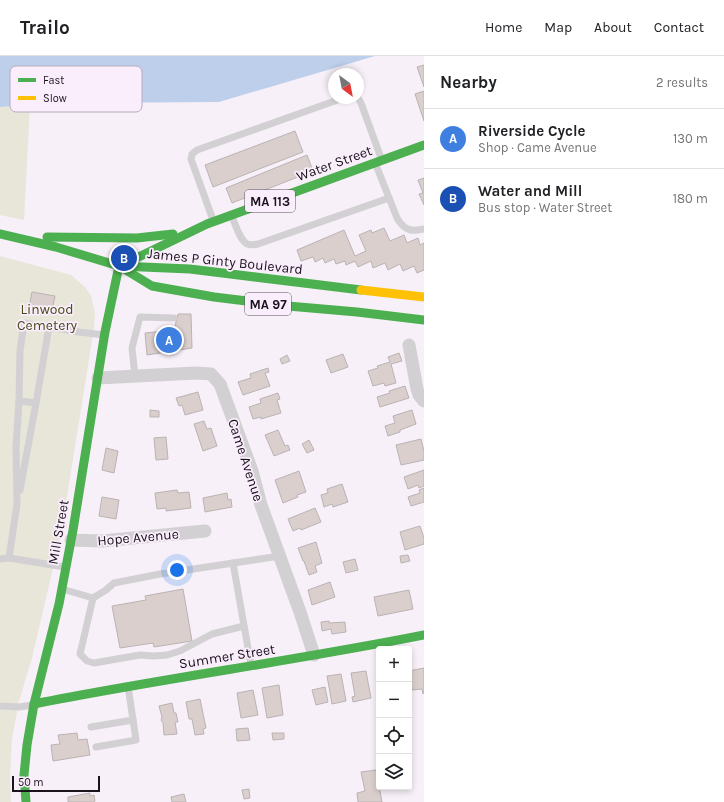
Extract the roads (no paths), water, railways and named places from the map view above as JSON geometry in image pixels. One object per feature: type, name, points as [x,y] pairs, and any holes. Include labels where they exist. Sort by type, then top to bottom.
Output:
[{"type":"main road","name":"Water Street","points":[[2,234],[56,247],[119,266],[214,221],[424,145]]},
{"type":"main road","name":"Water Street","points":[[2,234],[55,237],[137,238],[186,233]]},
{"type":"main road","name":"James P Ginty Boulevard","points":[[119,266],[190,268],[424,297]]},
{"type":"main road","name":"James P Ginty Boulevard","points":[[119,266],[152,286],[214,297],[424,320]]},
{"type":"main road","name":"Mill Street","points":[[26,802],[24,775],[27,745],[34,704],[62,589],[72,540],[104,335],[119,266]]},
{"type":"main road","name":"Summer Street","points":[[34,704],[128,686],[424,635]]},
{"type":"street","points":[[409,345],[417,389],[419,395],[424,401]]},
{"type":"street","name":"Came Avenue","points":[[98,378],[196,373],[211,374],[220,384],[252,471],[261,505],[314,655]]},
{"type":"street","name":"Hope Avenue","points":[[72,540],[102,541],[205,531]]},
{"type":"lane","points":[[214,221],[191,159],[192,154],[197,150],[328,103]]},
{"type":"lane","points":[[361,104],[389,198],[400,224],[412,230],[417,231],[424,229]]},
{"type":"lane","points":[[232,215],[243,240],[247,244],[252,245],[389,198]]},
{"type":"lane","points":[[135,376],[132,348],[140,317],[174,318]]},
{"type":"lane","points":[[17,504],[16,447],[20,351],[24,323],[104,335]]},
{"type":"lane","points":[[9,558],[17,504],[49,327]]},
{"type":"lane","points":[[19,401],[36,403]]},
{"type":"lane","points":[[244,626],[212,634],[180,651],[167,655],[140,655],[94,663],[87,661],[80,654],[93,598],[114,583],[160,574],[280,556]]},
{"type":"lane","points":[[0,559],[9,558],[66,567]]},
{"type":"lane","points":[[233,563],[251,666]]},
{"type":"lane","points":[[62,589],[93,598]]},
{"type":"lane","points":[[96,747],[136,740],[128,686]]},
{"type":"lane","points":[[0,706],[18,707],[34,704]]},
{"type":"lane","points":[[91,727],[133,720]]},
{"type":"water","points":[[0,56],[375,56],[334,68],[328,68],[328,70],[219,102],[142,103],[142,66],[10,66],[10,106],[0,107]]},
{"type":"place","name":"Water and Mill","points":[[124,258]]},
{"type":"place","name":"Riverside Cycle","points":[[169,340]]},
{"type":"park label","name":"Linwood Cemetery","points":[[47,318]]}]
